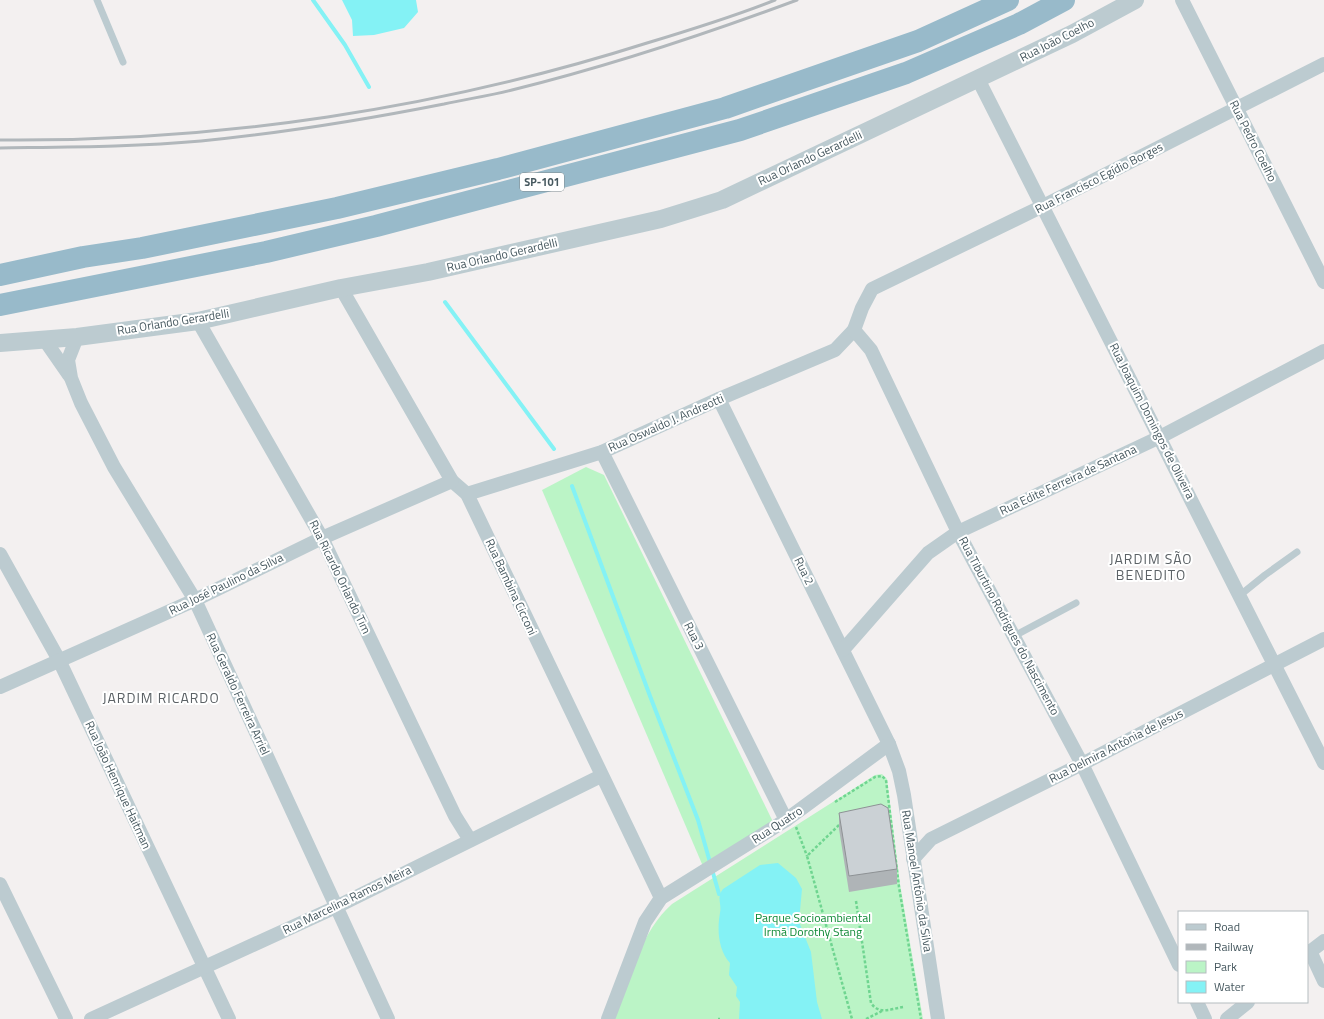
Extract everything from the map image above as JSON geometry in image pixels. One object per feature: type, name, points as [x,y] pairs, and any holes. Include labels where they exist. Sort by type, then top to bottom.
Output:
[{"type":"highway","name":"SP-101","points":[[0,275],[83,257],[142,248],[337,208],[498,169],[725,108],[918,41],[1008,0]]},
{"type":"highway","name":"SP-101","points":[[0,305],[266,252],[376,226],[740,130],[906,73],[1019,24],[1064,0]]},
{"type":"highway","points":[[0,267],[83,257]]},
{"type":"street","name":"Rua João Coelho","points":[[978,79],[1072,34],[1135,0]]},
{"type":"street","name":"Rua Pedro Coelho","points":[[1182,0],[1324,282]]},
{"type":"street","name":"Rua Francisco Egídio Borges","points":[[854,330],[862,308],[872,289],[1043,206],[1324,64]]},
{"type":"street","name":"Rua Joaquim Domingos de Oliveira","points":[[978,79],[1160,437],[1273,665],[1324,763]]},
{"type":"street","name":"Rua Orlando Gerardelli","points":[[0,343],[77,337],[198,321],[341,288],[428,272],[661,219],[722,200],[978,79]]},
{"type":"street","name":"Rua Bambina Cicconi","points":[[341,288],[452,481],[467,494],[601,776],[661,898]]},
{"type":"street","name":"Rua Ricardo Orlando Tim","points":[[198,321],[322,538],[452,809],[470,840]]},
{"type":"street","name":"Rua Oswaldo J. Andreotti","points":[[467,494],[602,452],[719,398],[835,350],[854,330]]},
{"type":"street","name":"Rua Tiburtino Rodrigues do Nascimento","points":[[854,330],[871,350],[958,532],[1082,764],[1178,963]]},
{"type":"street","name":"Rua Geraldo Ferreira Arriel","points":[[77,337],[68,360],[71,378],[81,403],[114,467],[195,600],[388,1019]]},
{"type":"street","name":"Rua Geraldo Ferreira Arriel","points":[[44,339],[71,378]]},
{"type":"street","name":"Rua Edite Ferreira de Santana","points":[[843,650],[928,554],[958,532],[1160,437],[1324,351]]},
{"type":"street","name":"Rua 2","points":[[719,398],[888,744]]},
{"type":"street","name":"Rua 3","points":[[602,452],[790,826]]},
{"type":"street","name":"Rua José Paulino da Silva","points":[[0,687],[195,600],[322,538],[452,481]]},
{"type":"street","name":"Rua João Henrique Haitman","points":[[0,554],[59,660],[229,1019]]},
{"type":"street","name":"Rua Delmira Antônia de Jesus","points":[[914,859],[931,839],[1082,764],[1324,639]]},
{"type":"street","name":"Rua Quatro","points":[[661,898],[790,826],[888,744]]},
{"type":"street","name":"Rua Manoel Antônio da Silva","points":[[888,744],[898,771],[904,795],[938,1019]]},
{"type":"street","name":"Rua Marcelina Ramos Meira","points":[[91,1019],[336,907],[601,776]]},
{"type":"street","points":[[0,884],[66,1019]]},
{"type":"street","points":[[608,1019],[645,922],[661,898]]},
{"type":"street","points":[[1324,941],[1308,953],[1324,981]]},
{"type":"street","points":[[1197,1003],[1205,1019]]},
{"type":"street","points":[[1227,1019],[1247,1003]]},
{"type":"lane","points":[[97,0],[123,62]]},
{"type":"lane","points":[[1239,596],[1297,552]]},
{"type":"lane","points":[[1014,636],[1076,602]]},
{"type":"path","points":[[829,806],[875,777],[882,776],[886,780],[899,887],[921,1019]]},
{"type":"path","points":[[802,823],[790,826],[807,856],[852,1019]]},
{"type":"path","points":[[807,856],[839,824]]},
{"type":"path","points":[[856,901],[871,1003],[875,1009],[882,1011]]},
{"type":"path","points":[[866,1019],[882,1011],[903,1007]]},
{"type":"green space","points":[[586,467],[604,475],[775,826],[705,871],[542,490]]},
{"type":"green space","name":"Parque Socioambiental Irmã Dorothy Stang","points":[[882,774],[887,779],[900,884],[923,1019],[612,1019],[636,958],[644,942],[661,915],[672,904],[875,775]]},
{"type":"water","points":[[342,0],[416,0],[418,12],[404,28],[374,35],[353,36],[352,20]]},
{"type":"water","points":[[778,863],[796,878],[802,889],[799,922],[811,952],[817,1002],[822,1019],[739,1019],[740,1002],[736,996],[737,987],[729,975],[730,963],[723,952],[719,939],[720,895],[723,889],[760,865]]},
{"type":"building","points":[[881,804],[888,808],[897,869],[849,876],[839,813]]},
{"type":"waterway","points":[[313,0],[345,45],[369,87]]},
{"type":"waterway","points":[[445,302],[554,449]]},
{"type":"waterway","points":[[572,486],[698,820],[719,894]]},
{"type":"railway","points":[[0,140],[82,139],[164,135],[246,128],[328,117],[409,103],[489,86],[568,66],[695,28],[775,0]]},
{"type":"railway","points":[[0,148],[126,146],[201,141],[292,130],[414,110],[503,92],[584,71],[691,38],[797,0]]},
{"type":"district","name":"JARDIM SÃO BENEDITO","points":[[1151,568]]},
{"type":"district","name":"JARDIM RICARDO","points":[[161,698]]}]
